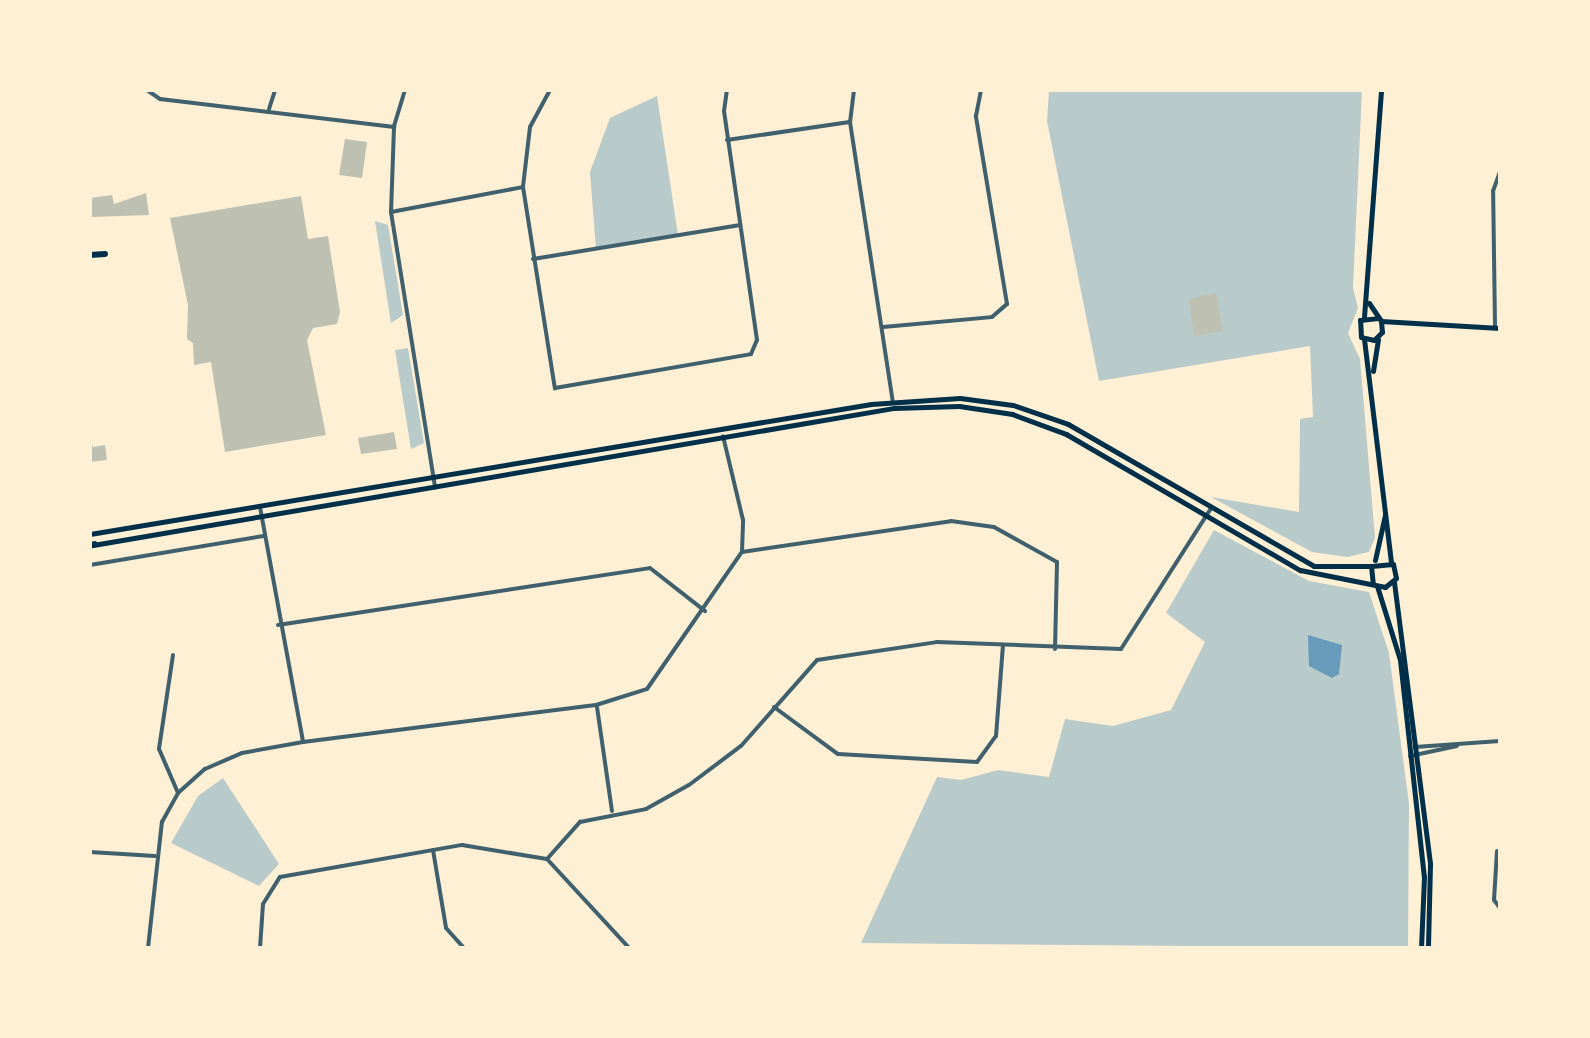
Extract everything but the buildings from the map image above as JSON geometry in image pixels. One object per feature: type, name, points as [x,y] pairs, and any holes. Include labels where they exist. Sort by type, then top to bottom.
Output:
[{"type":"highway","points":[[90,255],[105,254]]},
{"type":"main road","points":[[1373,90],[1376,102],[1368,301],[1357,328],[1373,374],[1390,562],[1414,756],[1424,877],[1424,948]]},
{"type":"main road","points":[[1376,102],[1381,90]]},
{"type":"main road","points":[[1368,301],[1380,320],[1382,332],[1373,374]]},
{"type":"main road","points":[[1364,317],[1400,326],[1497,328]]},
{"type":"main road","points":[[1382,332],[1400,326]]},
{"type":"main road","points":[[1364,340],[1378,339]]},
{"type":"main road","points":[[90,534],[894,404],[960,398],[1034,411],[1081,431],[1314,566],[1390,562]]},
{"type":"main road","points":[[92,545],[723,440],[894,404],[976,407],[1035,421],[1300,570],[1375,585],[1394,582]]},
{"type":"main road","points":[[1385,515],[1373,564],[1375,585],[1397,643],[1413,747]]},
{"type":"street","points":[[147,90],[160,99],[394,128]]},
{"type":"street","points":[[269,111],[275,90]]},
{"type":"street","points":[[405,90],[394,128],[391,212],[435,488]]},
{"type":"street","points":[[550,90],[530,127],[523,187],[556,388],[751,354],[757,340],[728,140],[727,90]]},
{"type":"street","points":[[854,90],[850,122],[894,404]]},
{"type":"street","points":[[883,328],[992,317],[1007,304],[976,116],[981,90]]},
{"type":"street","points":[[728,140],[850,122]]},
{"type":"street","points":[[1497,328],[1493,191],[1500,172]]},
{"type":"street","points":[[391,212],[523,187]]},
{"type":"street","points":[[533,260],[740,225]]},
{"type":"street","points":[[148,948],[155,856],[162,822],[178,793],[205,769],[242,753],[302,742],[596,704],[647,689],[705,612],[742,552],[743,520],[722,431]]},
{"type":"street","points":[[260,507],[278,625],[302,742]]},
{"type":"street","points":[[546,859],[580,822],[612,811],[646,809],[689,785],[741,746],[817,660],[937,642],[1121,649],[1212,508]]},
{"type":"street","points":[[742,552],[950,522],[994,527],[1057,562],[1055,649]]},
{"type":"street","points":[[90,565],[264,536]]},
{"type":"street","points":[[278,625],[650,568],[705,612]]},
{"type":"street","points":[[774,707],[838,754],[977,762],[996,736],[1003,646]]},
{"type":"street","points":[[173,655],[159,749],[178,793]]},
{"type":"street","points":[[596,704],[612,811]]},
{"type":"street","points":[[1413,747],[1500,742]]},
{"type":"street","points":[[1414,756],[1457,746]]},
{"type":"street","points":[[260,948],[263,904],[280,877],[462,845],[546,859],[629,948]]},
{"type":"street","points":[[432,850],[446,928],[464,948]]},
{"type":"street","points":[[1497,850],[1494,900],[1500,908]]},
{"type":"street","points":[[90,852],[155,856]]},
{"type":"shaded area","points":[[1049,90],[1362,90],[1353,288],[1358,308],[1348,333],[1360,359],[1375,538],[1369,552],[1347,557],[1312,552],[1211,497],[1299,512],[1300,419],[1313,417],[1310,346],[1099,381],[1047,121]]},
{"type":"shaded area","points":[[657,96],[678,235],[596,249],[590,172],[610,118]]},
{"type":"shaded area","points":[[375,221],[388,225],[403,315],[391,323]]},
{"type":"shaded area","points":[[408,348],[424,443],[411,449],[395,350]]},
{"type":"shaded area","points":[[1214,530],[1309,581],[1369,592],[1389,653],[1409,804],[1408,948],[861,943],[937,777],[961,780],[998,770],[1049,777],[1065,719],[1113,726],[1171,710],[1205,642],[1166,613]]},
{"type":"shaded area","points":[[223,778],[279,864],[259,886],[171,843],[198,796]]},
{"type":"water","points":[[1308,635],[1342,645],[1339,674],[1332,678],[1309,666]]}]
